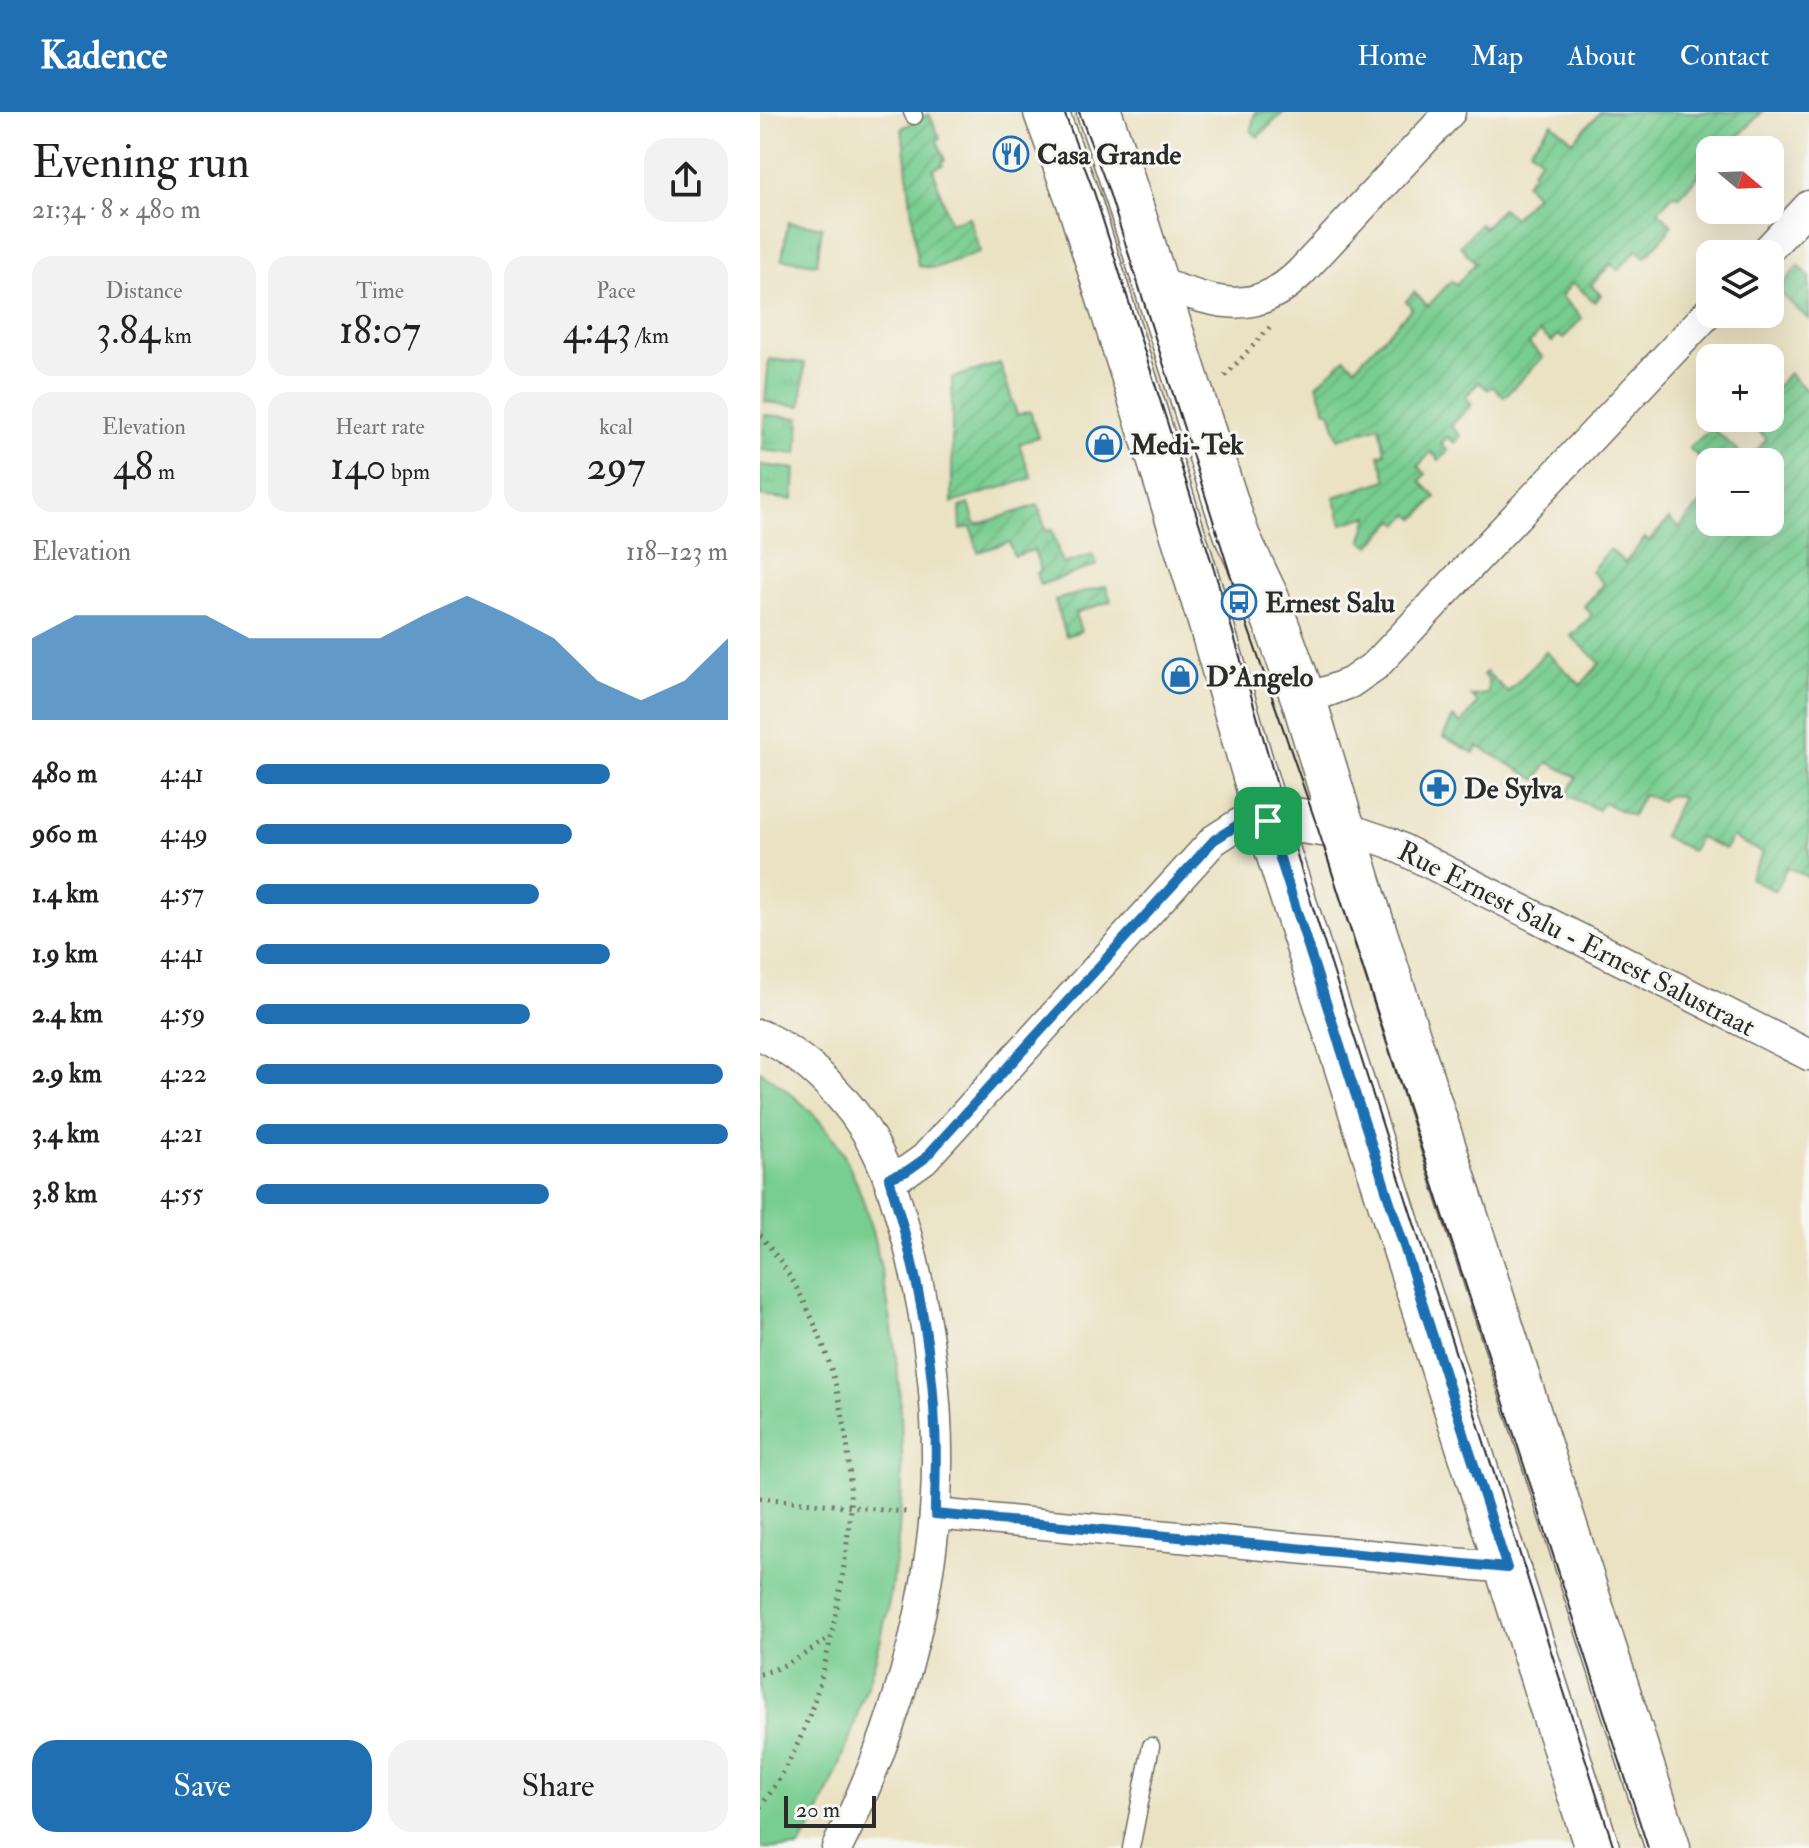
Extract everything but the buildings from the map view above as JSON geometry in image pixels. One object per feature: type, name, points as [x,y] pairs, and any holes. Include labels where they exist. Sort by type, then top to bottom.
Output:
[{"type":"main road","points":[[1046,112],[1093,244],[1210,621],[1268,821],[1597,1848]]},
{"type":"main road","points":[[1099,112],[1238,538],[1260,583],[1304,700],[1668,1848]]},
{"type":"main road","points":[[1268,821],[1287,819],[1343,827]]},
{"type":"street","points":[[1155,282],[1216,301],[1249,302],[1279,292],[1450,112]]},
{"type":"street","points":[[1777,240],[1809,206]]},
{"type":"street","points":[[1304,700],[1350,683],[1376,665],[1696,326]]},
{"type":"street","points":[[889,1178],[907,1171],[924,1159],[1214,840],[1239,824],[1268,821]]},
{"type":"street","name":"Rue Ernest Salu - Ernest Salustraat","points":[[1343,827],[1390,843],[1809,1055]]},
{"type":"street","points":[[760,1035],[810,1067],[834,1089],[857,1117],[889,1178],[916,1273],[925,1326],[935,1427],[921,1513],[931,1552],[905,1674],[889,1729],[837,1848]]},
{"type":"street","points":[[921,1513],[1507,1568]]},
{"type":"lane","points":[[1131,1848],[1151,1746]]},
{"type":"path","points":[[1196,405],[1300,295],[1301,272]]},
{"type":"path","points":[[760,1235],[794,1280],[821,1340],[843,1418],[849,1463],[850,1507],[845,1554],[821,1682],[784,1773],[760,1807]]},
{"type":"path","points":[[760,1498],[921,1513]]},
{"type":"path","points":[[760,1674],[792,1661],[831,1636]]},
{"type":"green space","points":[[1255,112],[1284,112],[1258,137],[1251,131]]},
{"type":"green space","points":[[1600,112],[1762,112],[1739,136],[1696,136],[1696,179],[1679,197],[1674,194],[1658,211],[1672,225],[1668,232],[1645,257],[1637,250],[1618,270],[1611,264],[1591,285],[1601,295],[1595,302],[1573,283],[1561,296],[1582,318],[1563,339],[1558,335],[1552,342],[1540,332],[1529,344],[1543,357],[1504,397],[1493,386],[1488,390],[1479,382],[1465,397],[1472,404],[1451,426],[1461,436],[1455,443],[1447,437],[1441,444],[1448,451],[1439,460],[1431,452],[1418,466],[1426,474],[1420,481],[1436,497],[1416,519],[1409,514],[1400,524],[1395,520],[1370,546],[1362,540],[1369,516],[1342,524],[1334,497],[1387,480],[1379,455],[1385,453],[1380,426],[1338,439],[1330,411],[1326,411],[1317,385],[1345,358],[1355,367],[1412,308],[1406,301],[1414,292],[1428,306],[1451,281],[1456,285],[1476,263],[1460,246],[1480,224],[1484,228],[1502,208],[1514,218],[1536,195],[1525,183],[1541,159],[1530,149],[1552,123],[1573,141]]},
{"type":"green space","points":[[929,114],[940,138],[937,140],[945,160],[943,165],[933,169],[950,223],[969,217],[980,252],[935,268],[918,266],[902,128]]},
{"type":"green space","points":[[788,222],[822,227],[817,264],[782,259]]},
{"type":"green space","points":[[1799,266],[1809,276],[1809,320],[1784,297],[1784,282]]},
{"type":"green space","points":[[769,359],[805,363],[801,406],[765,402]]},
{"type":"green space","points":[[1000,363],[1017,415],[1030,411],[1038,437],[1019,444],[1032,478],[952,503],[952,378]]},
{"type":"green space","points":[[1789,373],[1807,391],[1809,389],[1809,878],[1787,867],[1775,891],[1750,878],[1763,853],[1732,837],[1725,849],[1699,837],[1692,851],[1663,836],[1682,797],[1671,796],[1661,801],[1643,794],[1632,816],[1603,802],[1598,810],[1567,795],[1577,777],[1548,762],[1537,780],[1481,748],[1477,747],[1474,753],[1443,737],[1453,717],[1461,724],[1478,703],[1471,696],[1488,694],[1488,680],[1483,675],[1486,672],[1508,692],[1546,652],[1581,685],[1600,663],[1571,636],[1592,615],[1584,606],[1604,584],[1591,571],[1610,549],[1625,563],[1645,538],[1649,541],[1669,519],[1679,528],[1696,509],[1696,536],[1784,536],[1784,448],[1759,448],[1767,439],[1760,432],[1784,432],[1784,379]]},
{"type":"green space","points":[[765,415],[800,418],[797,454],[762,450]]},
{"type":"green space","points":[[1707,432],[1716,432],[1734,448],[1696,448],[1696,455],[1689,448]]},
{"type":"green space","points":[[760,465],[795,469],[793,500],[760,496]]},
{"type":"green space","points":[[969,504],[976,525],[1038,505],[1046,531],[1052,530],[1062,564],[1093,555],[1097,565],[1040,585],[1036,573],[1041,571],[1034,550],[1014,556],[1009,542],[978,552],[971,527],[961,530],[960,507]]},
{"type":"green space","points":[[1106,586],[1111,601],[1075,613],[1081,631],[1066,636],[1055,600]]},
{"type":"green space","points":[[760,1071],[799,1100],[825,1126],[842,1151],[858,1186],[883,1278],[901,1411],[901,1501],[891,1590],[882,1634],[842,1759],[827,1796],[799,1848],[760,1848]]},
{"type":"tram line","points":[[1064,112],[1094,192],[1223,598],[1306,886],[1614,1848]]},
{"type":"tram line","points":[[1079,112],[1107,186],[1239,602],[1316,823],[1648,1848]]},
{"type":"place","name":"Casa Grande","points":[[1011,154]]},
{"type":"place","name":"Medi-Tek","points":[[1104,444]]},
{"type":"place","name":"Ernest Salu","points":[[1239,602]]},
{"type":"place","name":"D'Angelo","points":[[1180,676]]},
{"type":"place","name":"De Sylva","points":[[1438,788]]},
{"type":"route","points":[[1268,821],[1507,1568],[935,1514],[935,1427],[925,1326],[916,1273],[889,1178],[907,1171],[924,1159],[1214,840],[1239,824],[1268,821]]}]
